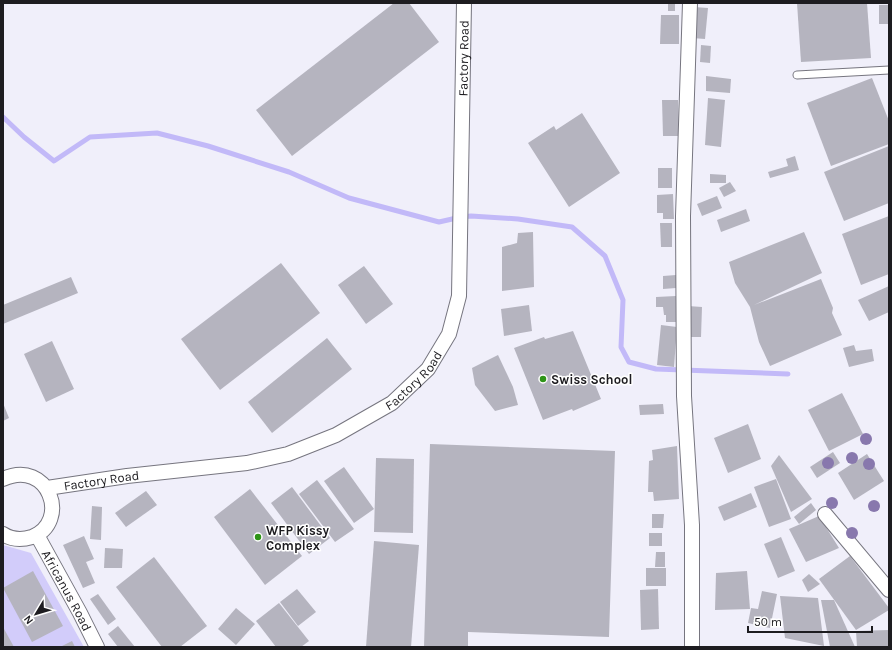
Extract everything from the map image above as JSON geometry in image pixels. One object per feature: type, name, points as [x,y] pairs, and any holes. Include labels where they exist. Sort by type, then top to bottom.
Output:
[{"type":"street","name":"Factory Road","points":[[47,488],[127,476],[247,463],[288,454],[336,435],[392,403],[428,369],[449,334],[459,296],[464,3]]},
{"type":"street","points":[[690,3],[683,224],[684,396],[692,525],[692,647]]},
{"type":"street","points":[[3,478],[21,474],[31,476],[40,481],[47,488],[52,498],[50,519],[45,528],[37,535],[27,539],[17,539],[3,534]]},
{"type":"street","points":[[825,514],[889,590]]},
{"type":"street","name":"Africanus Road","points":[[37,535],[97,647]]},
{"type":"lane","points":[[797,75],[889,70]]},
{"type":"shaded area","points":[[3,545],[31,553],[84,647],[3,647]]},
{"type":"building","points":[[394,3],[409,3],[439,42],[292,156],[256,110]]},
{"type":"building","points":[[668,3],[675,3],[675,11],[668,11]]},
{"type":"building","points":[[797,3],[867,3],[871,58],[801,62]]},
{"type":"building","points":[[879,5],[889,5],[889,24],[879,24]]},
{"type":"building","points":[[694,7],[708,8],[705,39],[692,38]]},
{"type":"building","points":[[661,15],[679,15],[679,44],[660,44]]},
{"type":"building","points":[[701,45],[711,46],[710,63],[700,62]]},
{"type":"building","points":[[706,76],[731,79],[730,93],[706,91]]},
{"type":"building","points":[[872,78],[889,121],[889,144],[831,166],[807,103]]},
{"type":"building","points":[[708,98],[725,100],[721,147],[705,145]]},
{"type":"building","points":[[662,100],[678,100],[679,136],[663,136]]},
{"type":"building","points":[[582,113],[620,173],[569,207],[528,143],[554,126],[556,130]]},
{"type":"building","points":[[889,146],[889,203],[844,221],[824,172]]},
{"type":"building","points":[[795,156],[799,170],[770,178],[768,172],[788,166],[786,159]]},
{"type":"building","points":[[658,168],[672,168],[672,188],[658,188]]},
{"type":"building","points":[[710,174],[726,175],[726,183],[710,183]]},
{"type":"building","points":[[730,182],[736,191],[724,197],[719,188]]},
{"type":"building","points":[[673,194],[674,219],[663,219],[663,213],[657,213],[657,195]]},
{"type":"building","points":[[717,196],[722,208],[702,216],[697,204]]},
{"type":"building","points":[[746,209],[750,221],[721,232],[717,220]]},
{"type":"building","points":[[889,216],[889,274],[861,285],[842,234]]},
{"type":"building","points":[[660,223],[672,223],[672,247],[661,247]]},
{"type":"building","points":[[533,232],[534,287],[502,291],[502,247],[517,243],[518,233]]},
{"type":"building","points":[[804,232],[822,273],[754,305],[821,279],[833,308],[832,313],[842,335],[770,366],[759,342],[750,307],[735,283],[729,262]]},
{"type":"building","points":[[281,263],[320,313],[220,390],[181,339]]},
{"type":"building","points":[[364,266],[393,304],[366,324],[338,285]]},
{"type":"building","points":[[676,275],[676,288],[663,289],[663,276]]},
{"type":"building","points":[[71,277],[78,293],[3,324],[3,305]]},
{"type":"building","points":[[889,286],[889,312],[869,321],[858,300]]},
{"type":"building","points":[[676,296],[676,322],[666,322],[666,315],[664,315],[663,307],[656,307],[656,297]]},
{"type":"building","points":[[529,305],[532,331],[504,336],[501,309]]},
{"type":"building","points":[[688,306],[702,307],[701,337],[688,337]]},
{"type":"building","points":[[661,325],[677,327],[674,367],[657,365]]},
{"type":"building","points":[[573,331],[601,399],[573,411],[572,409],[543,420],[514,348],[544,337],[545,339]]},
{"type":"building","points":[[327,338],[352,369],[272,433],[248,402]]},
{"type":"building","points":[[52,341],[74,389],[46,402],[24,354]]},
{"type":"building","points":[[854,345],[856,351],[872,349],[874,361],[849,367],[843,348]]},
{"type":"building","points":[[498,355],[513,387],[518,405],[495,411],[475,385],[472,368]]},
{"type":"building","points":[[842,393],[863,434],[829,451],[808,410]]},
{"type":"building","points":[[3,403],[9,418],[3,421]]},
{"type":"building","points":[[663,404],[664,414],[640,415],[639,405]]},
{"type":"building","points":[[748,424],[761,459],[728,473],[714,438]]},
{"type":"building","points":[[430,444],[615,451],[609,637],[468,632],[468,647],[424,647]]},
{"type":"building","points":[[677,446],[679,499],[654,501],[653,492],[648,492],[649,461],[653,460],[652,450]]},
{"type":"building","points":[[833,452],[840,463],[817,478],[810,467]]},
{"type":"building","points":[[867,454],[884,481],[854,500],[838,473]]},
{"type":"building","points":[[779,455],[812,499],[791,512],[771,466]]},
{"type":"building","points":[[376,458],[414,459],[413,533],[374,532]]},
{"type":"building","points":[[344,467],[374,509],[354,523],[324,481]]},
{"type":"building","points":[[776,479],[791,519],[769,527],[754,487]]},
{"type":"building","points":[[317,480],[354,529],[335,542],[299,494]]},
{"type":"building","points":[[292,487],[330,538],[309,554],[271,503]]},
{"type":"building","name":"WFP Kissy Complex","points":[[250,489],[302,556],[265,585],[214,517]]},
{"type":"building","points":[[146,491],[157,505],[126,527],[115,513]]},
{"type":"building","points":[[751,493],[757,507],[724,521],[718,507]]},
{"type":"building","points":[[811,503],[816,510],[799,524],[794,517]]},
{"type":"building","points":[[92,506],[102,507],[101,540],[90,539]]},
{"type":"building","points":[[652,514],[664,514],[663,528],[652,528]]},
{"type":"building","points":[[819,516],[839,548],[806,562],[789,529]]},
{"type":"building","points":[[649,533],[662,533],[662,546],[649,546]]},
{"type":"building","points":[[84,536],[94,559],[86,562],[95,583],[83,588],[63,545]]},
{"type":"building","points":[[781,537],[795,571],[778,578],[764,544]]},
{"type":"building","points":[[374,541],[419,545],[411,647],[366,647]]},
{"type":"building","points":[[105,548],[123,549],[122,568],[104,568]]},
{"type":"building","points":[[656,552],[665,552],[665,567],[655,567]]},
{"type":"building","points":[[850,556],[889,608],[889,610],[856,630],[819,579]]},
{"type":"building","points":[[154,557],[207,626],[180,647],[162,647],[116,587]]},
{"type":"building","points":[[646,568],[666,568],[666,586],[646,586]]},
{"type":"building","points":[[33,571],[63,626],[32,642],[3,588]]},
{"type":"building","points":[[747,571],[750,609],[715,610],[716,573]]},
{"type":"building","points":[[809,574],[820,584],[808,592],[802,580]]},
{"type":"building","points":[[297,589],[316,612],[298,626],[280,602]]},
{"type":"building","points":[[658,589],[659,629],[641,630],[640,590]]},
{"type":"building","points":[[762,591],[777,594],[770,628],[748,623],[751,608],[758,609]]},
{"type":"building","points":[[98,594],[116,619],[108,625],[90,599]]},
{"type":"building","points":[[780,596],[818,598],[824,646],[785,638]]},
{"type":"building","points":[[821,600],[834,600],[855,647],[830,647]]},
{"type":"building","points":[[279,603],[309,641],[301,647],[276,647],[256,621]]},
{"type":"building","points":[[236,608],[255,624],[236,645],[218,629]]},
{"type":"building","points":[[118,626],[135,647],[118,647],[108,634]]},
{"type":"building","points":[[3,627],[14,647],[3,647]]},
{"type":"building","points":[[889,630],[889,647],[857,647],[856,631]]},
{"type":"building","points":[[72,641],[75,647],[60,647]]},
{"type":"waterway","points":[[3,117],[24,137],[54,161],[90,137],[157,133],[208,146],[289,172],[349,198],[439,222],[471,216],[518,219],[572,227],[605,256],[623,300],[621,347],[629,362],[656,369],[788,374]]},
{"type":"place","name":"Swiss School","points":[[543,379]]},
{"type":"place","name":"WFP Kissy Complex","points":[[258,537]]}]
